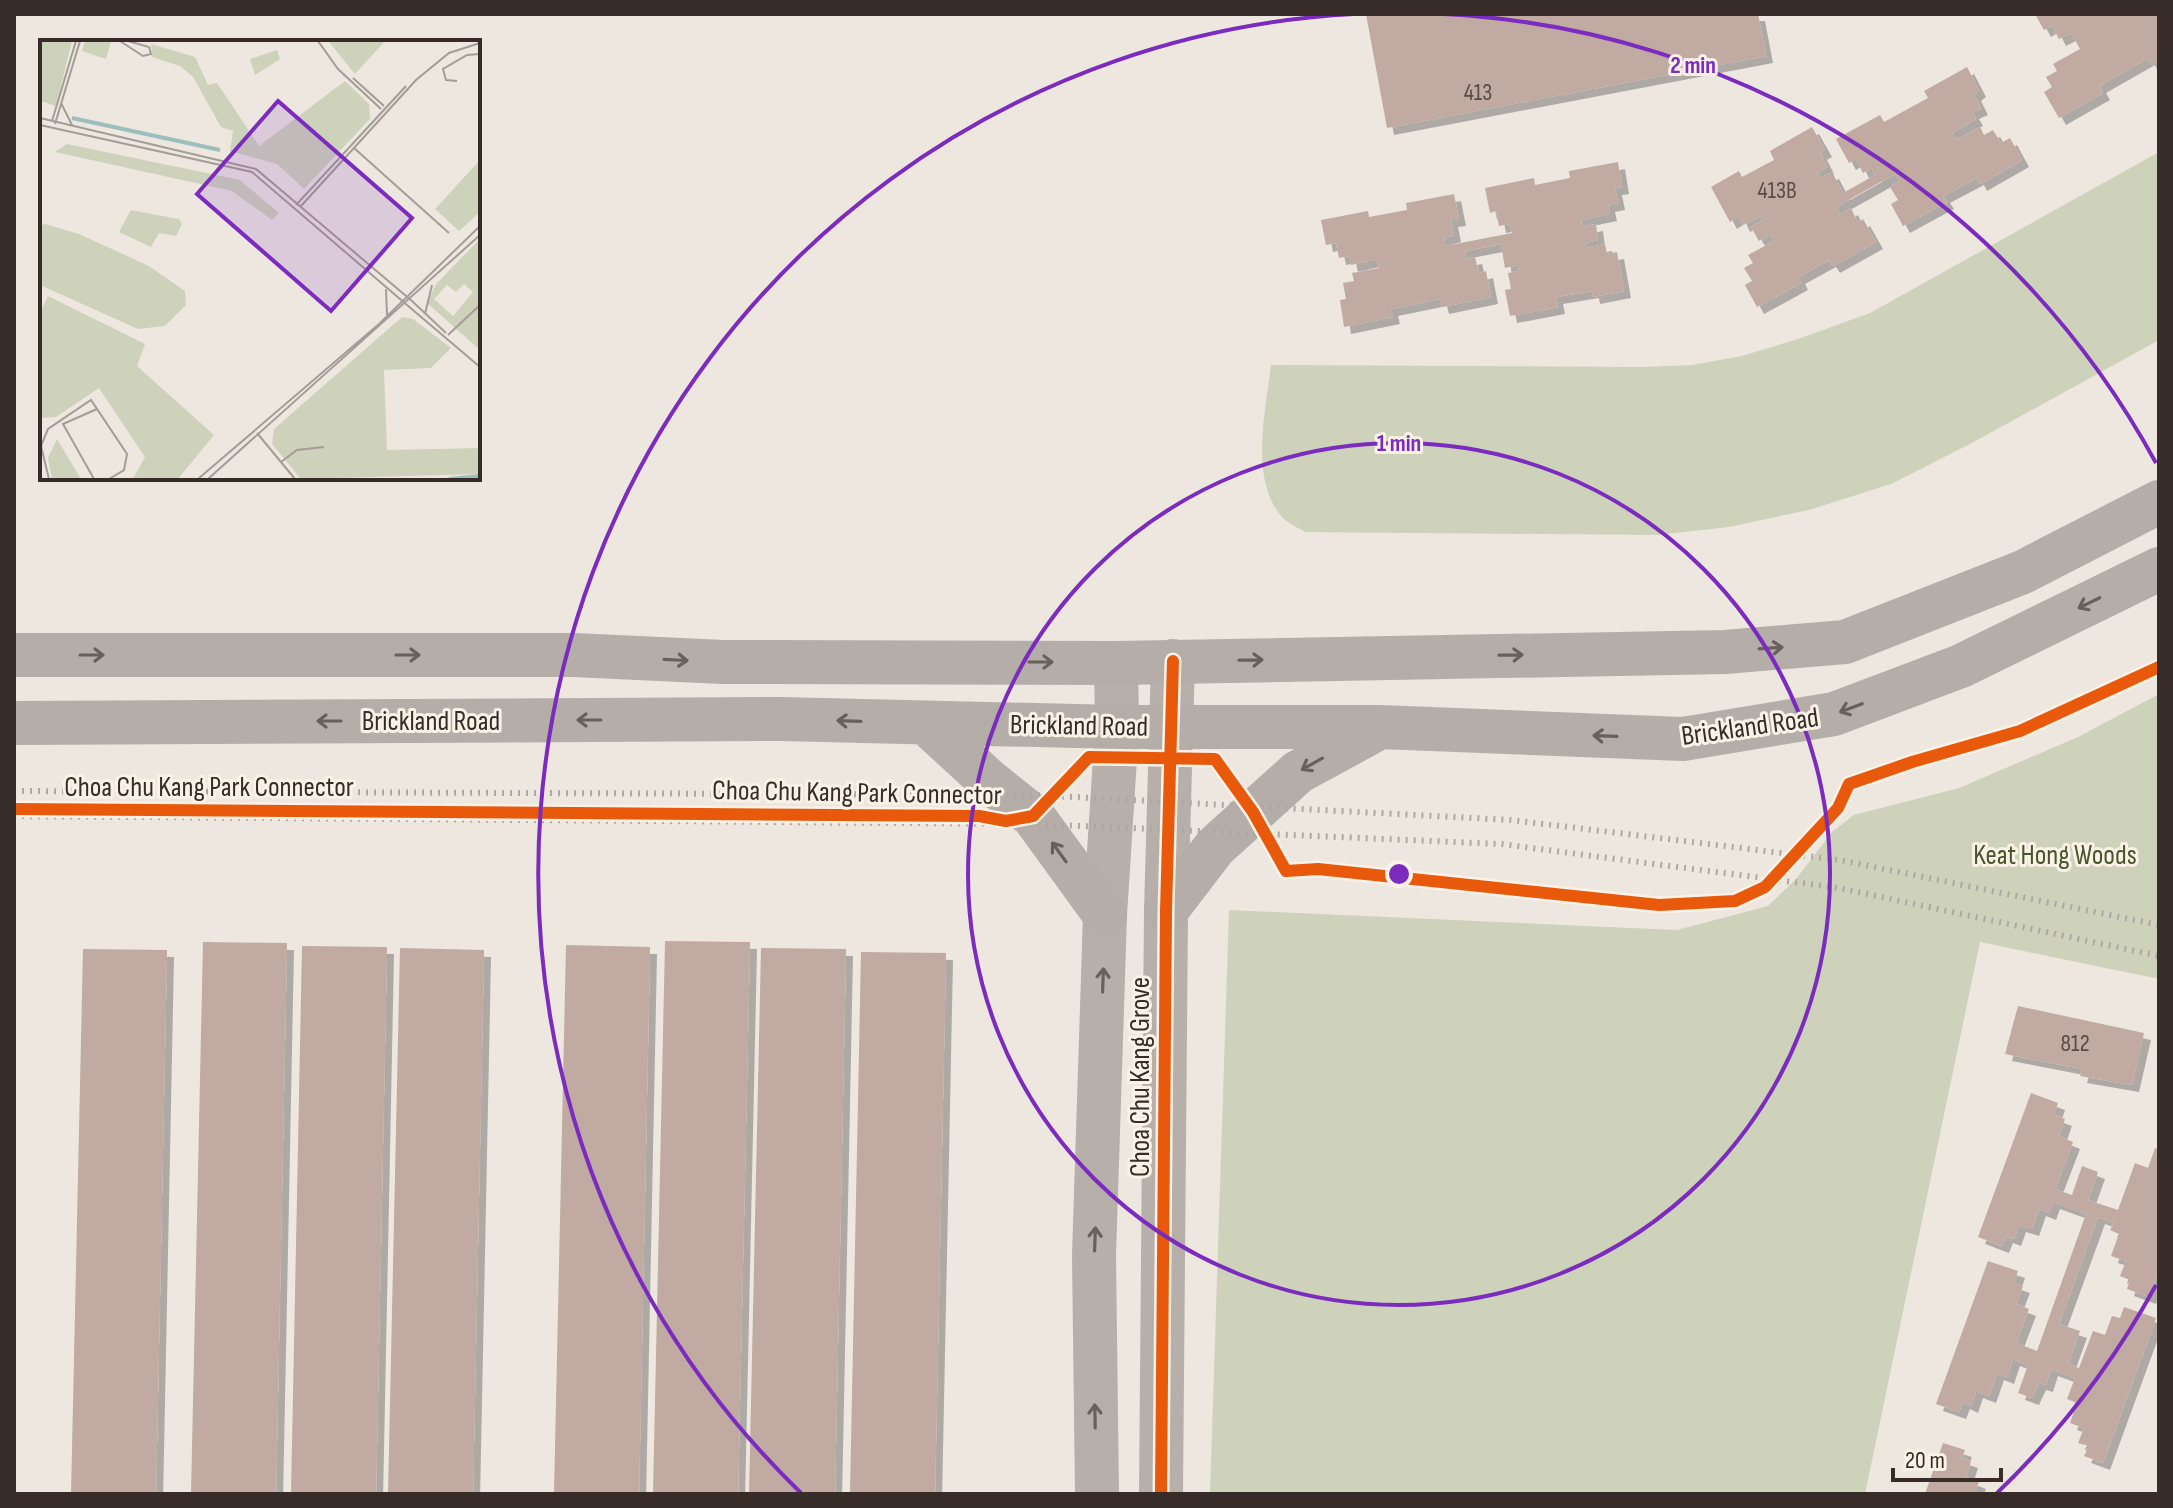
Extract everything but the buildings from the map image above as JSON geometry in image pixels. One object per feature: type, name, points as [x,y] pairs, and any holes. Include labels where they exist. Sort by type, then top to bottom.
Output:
[{"type":"main road","points":[[14,655],[574,655],[723,662],[1116,663],[1725,652],[1845,642],[2023,572],[2159,502]]},
{"type":"main road","name":"Brickland Road","points":[[14,723],[781,719],[1117,727],[1380,727],[1683,739],[1834,714],[1961,666],[2159,569]]},
{"type":"main road","points":[[927,724],[1033,816],[1105,915]]},
{"type":"main road","points":[[1166,911],[1215,847],[1298,772],[1380,727]]},
{"type":"street","name":"Choa Chu Kang Grove","points":[[1161,1494],[1166,911],[1173,661]]},
{"type":"street","name":"Choa Chu Kang Grove","points":[[1097,1494],[1094,1255],[1105,915],[1117,727],[1116,663]]},
{"type":"green space","points":[[2159,152],[2159,340],[1891,484],[1809,510],[1729,527],[1657,535],[1305,532],[1284,519],[1273,504],[1266,486],[1262,445],[1271,365],[1644,367],[1692,365],[1742,356],[1870,313]]},
{"type":"green space","name":"Keat Hong Woods","points":[[2159,694],[2159,979],[1980,942],[1865,1494],[1210,1494],[1229,910],[1677,930],[1768,906],[1796,879],[1832,832],[1854,815],[1959,788],[2078,737]]},
{"type":"railway","points":[[14,791],[1035,795],[1511,820],[1840,860],[2159,925]]},
{"type":"railway","points":[[14,816],[1034,824],[1501,844],[1839,888],[2159,956]]},
{"type":"cycle path","points":[[1161,1494],[1166,911],[1173,661]]},
{"type":"cycle path","name":"Choa Chu Kang Park Connector","points":[[14,809],[979,816],[1006,821],[1033,816],[1089,757],[1215,759],[1253,812],[1286,871],[1318,869],[1659,905],[1735,901],[1765,887],[1838,808],[1849,784],[2020,731],[2159,667]]}]
